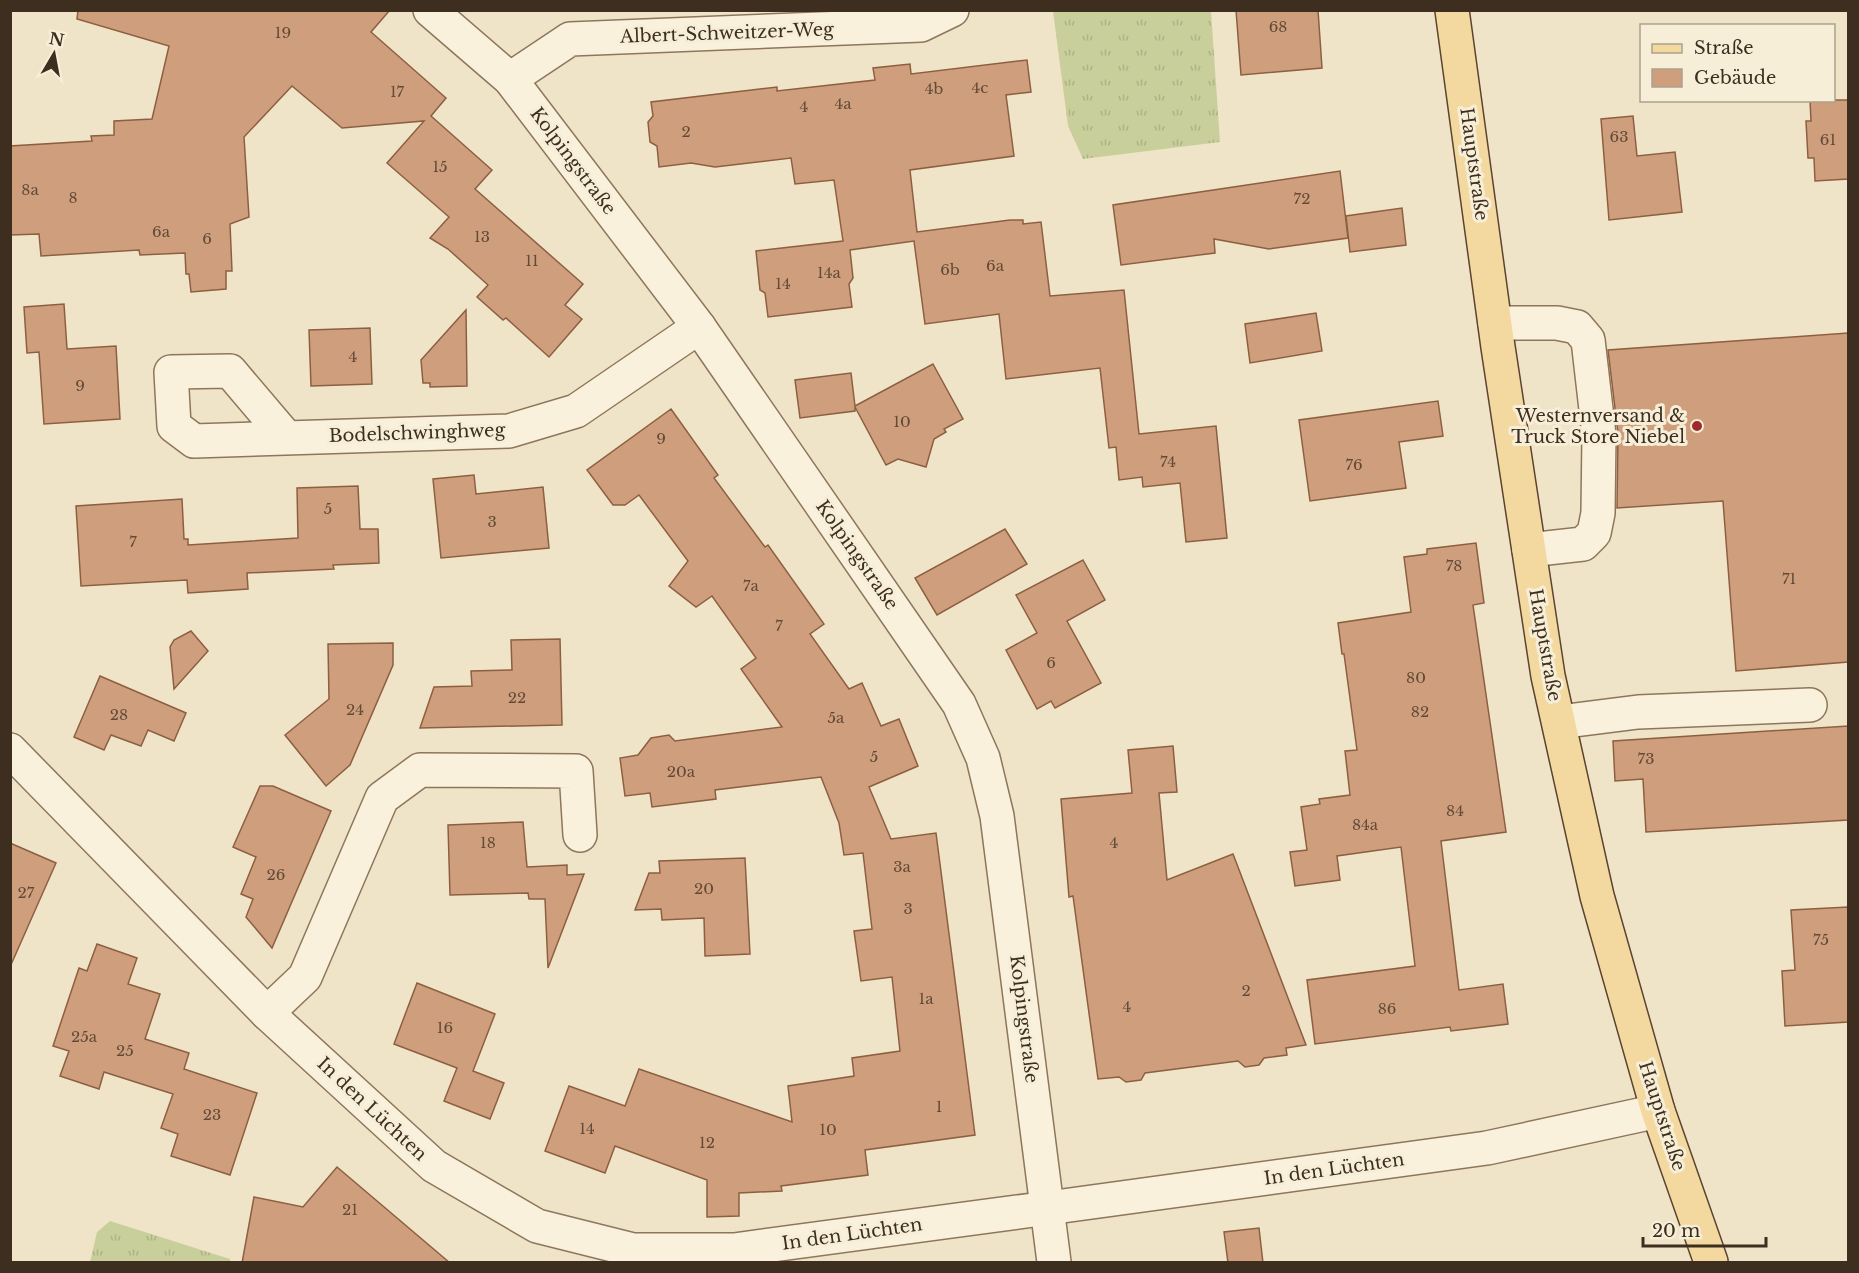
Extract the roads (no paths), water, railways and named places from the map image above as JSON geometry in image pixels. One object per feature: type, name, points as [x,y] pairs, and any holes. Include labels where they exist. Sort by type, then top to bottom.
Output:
[{"type":"main road","name":"Hauptstraße","points":[[1452,10],[1495,323],[1548,676],[1597,896],[1658,1111],[1711,1263]]},
{"type":"street","name":"Kolpingstraße","points":[[430,10],[510,79],[699,327],[959,704],[983,758],[997,816],[1054,1263]]},
{"type":"street","name":"Albert-Schweitzer-Weg","points":[[510,79],[570,39],[921,25],[952,10]]},
{"type":"street","points":[[1495,323],[1557,323],[1577,327],[1588,340],[1599,435],[1598,513],[1594,533],[1583,544],[1529,550]]},
{"type":"street","name":"Bodelschwinghweg","points":[[286,437],[509,431],[576,411],[699,327]]},
{"type":"street","points":[[1559,722],[1638,712],[1810,705]]},
{"type":"street","name":"In den Lüchten","points":[[10,750],[267,1013],[434,1166],[537,1226],[633,1250],[734,1250],[1048,1208],[1487,1148],[1658,1111]]},
{"type":"street","points":[[267,1013],[305,977],[382,798],[420,770],[576,771],[580,835]]},
{"type":"place","name":"Westernversand & Truck Store Niebel","points":[[1697,426]]}]
